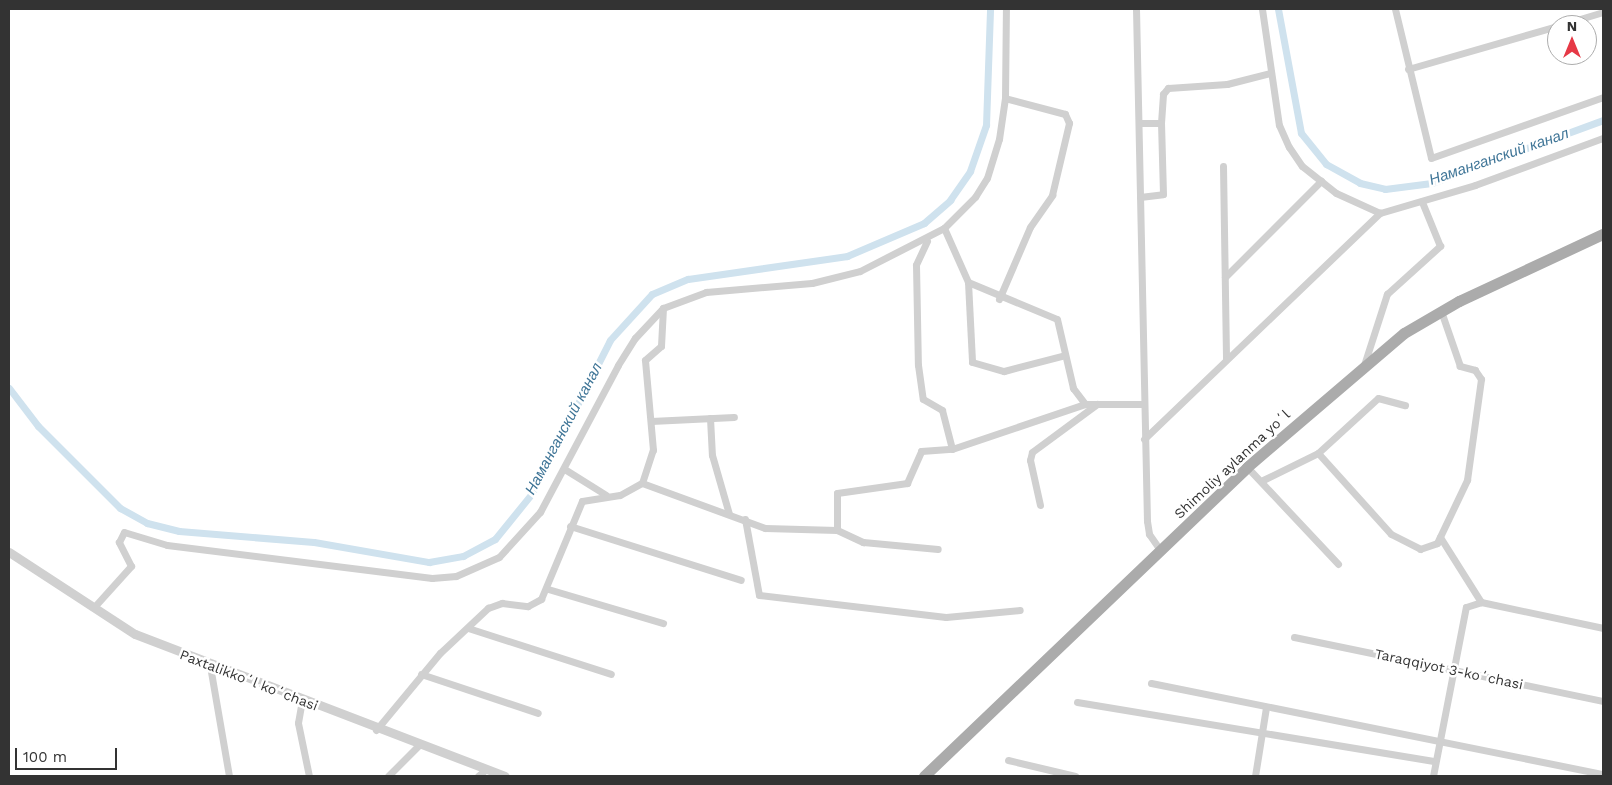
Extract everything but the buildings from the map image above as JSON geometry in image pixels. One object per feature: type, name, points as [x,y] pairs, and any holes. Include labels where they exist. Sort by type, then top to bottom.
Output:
[{"type":"main road","name":"Shimoliy aylanma yoʻl","points":[[924,776],[1161,552],[1247,467],[1364,365],[1442,311],[1603,234]]},
{"type":"street","points":[[95,606],[131,566],[119,542],[124,532],[167,546],[432,578],[456,576],[481,568],[510,549],[566,470],[618,366],[635,338],[663,308],[706,292],[836,278],[889,260],[944,228],[975,197],[987,178],[1005,98],[1006,9]]},
{"type":"street","points":[[1136,9],[1142,404],[1149,534],[1161,552]]},
{"type":"street","points":[[1262,9],[1279,125],[1289,147],[1321,181],[1380,213]]},
{"type":"street","points":[[1395,9],[1429,156],[1433,159],[1603,97]]},
{"type":"street","points":[[1408,69],[1547,28]]},
{"type":"street","points":[[1140,197],[1163,194],[1163,94],[1168,88],[1227,84],[1270,73]]},
{"type":"street","points":[[999,299],[1030,227],[1052,195],[1069,123],[1065,114],[1005,98]]},
{"type":"street","points":[[1139,123],[1162,123]]},
{"type":"street","points":[[1144,439],[1226,358],[1380,213],[1422,202],[1603,138]]},
{"type":"street","points":[[1223,166],[1226,358]]},
{"type":"street","points":[[1225,277],[1321,181]]},
{"type":"street","points":[[1364,365],[1387,294],[1440,246],[1422,202]]},
{"type":"street","points":[[944,228],[968,282],[972,362],[1004,371],[1065,355]]},
{"type":"street","points":[[928,238],[916,265],[918,366],[923,399],[942,410],[952,449]]},
{"type":"street","points":[[968,282],[999,299],[1058,319],[1073,388],[1086,404]]},
{"type":"street","points":[[376,730],[421,674],[495,604],[528,606],[548,589],[570,526],[582,501],[631,491],[642,483],[651,462],[651,420],[645,360],[661,346],[663,308]]},
{"type":"street","points":[[1318,453],[1391,534],[1420,550],[1433,548],[1467,480],[1481,379],[1475,370],[1460,366],[1442,311]]},
{"type":"street","points":[[1263,480],[1318,453],[1378,398],[1405,405]]},
{"type":"street","points":[[837,530],[838,492],[902,485],[909,480],[921,450],[952,449],[1086,404],[1142,404]]},
{"type":"street","points":[[1040,504],[1030,460],[1032,452],[1098,404]]},
{"type":"street","points":[[651,420],[734,416]]},
{"type":"street","points":[[707,418],[712,455],[729,514]]},
{"type":"street","points":[[1247,467],[1263,480],[1338,564]]},
{"type":"street","points":[[566,470],[607,496]]},
{"type":"street","points":[[642,483],[720,514],[729,514],[765,528],[837,530],[854,540],[938,549]]},
{"type":"street","points":[[745,519],[759,595],[937,616],[1020,610]]},
{"type":"street","points":[[570,526],[741,580]]},
{"type":"street","points":[[1440,537],[1481,602]]},
{"type":"street","name":"Paxtalikkoʻl koʻchasi","points":[[9,552],[95,606],[135,634],[210,666],[418,746],[481,774],[505,776]]},
{"type":"street","points":[[548,589],[662,623]]},
{"type":"street","points":[[1433,776],[1438,739],[1465,610],[1481,602],[1603,628]]},
{"type":"street","points":[[468,628],[611,674]]},
{"type":"street","name":"Taraqqiyot 3-koʻchasi","points":[[1294,637],[1603,701]]},
{"type":"street","points":[[210,666],[228,776]]},
{"type":"street","points":[[421,674],[538,713]]},
{"type":"street","points":[[1151,683],[1266,707],[1438,739],[1603,774]]},
{"type":"street","points":[[302,700],[298,723],[309,776]]},
{"type":"street","points":[[1077,702],[1435,761]]},
{"type":"street","points":[[1255,776],[1266,707]]},
{"type":"street","points":[[388,776],[418,746]]},
{"type":"street","points":[[1008,760],[1075,776]]},
{"type":"waterway","name":"Наманганский канал","points":[[9,388],[38,426],[120,508],[147,523],[179,531],[314,542],[429,562],[463,556],[495,539],[533,492],[610,340],[652,294],[688,279],[847,256],[924,223],[950,200],[970,171],[986,125],[990,9]]},
{"type":"waterway","name":"Наманганский канал","points":[[1278,9],[1301,133],[1326,164],[1360,183],[1385,189],[1432,183],[1603,120]]}]
